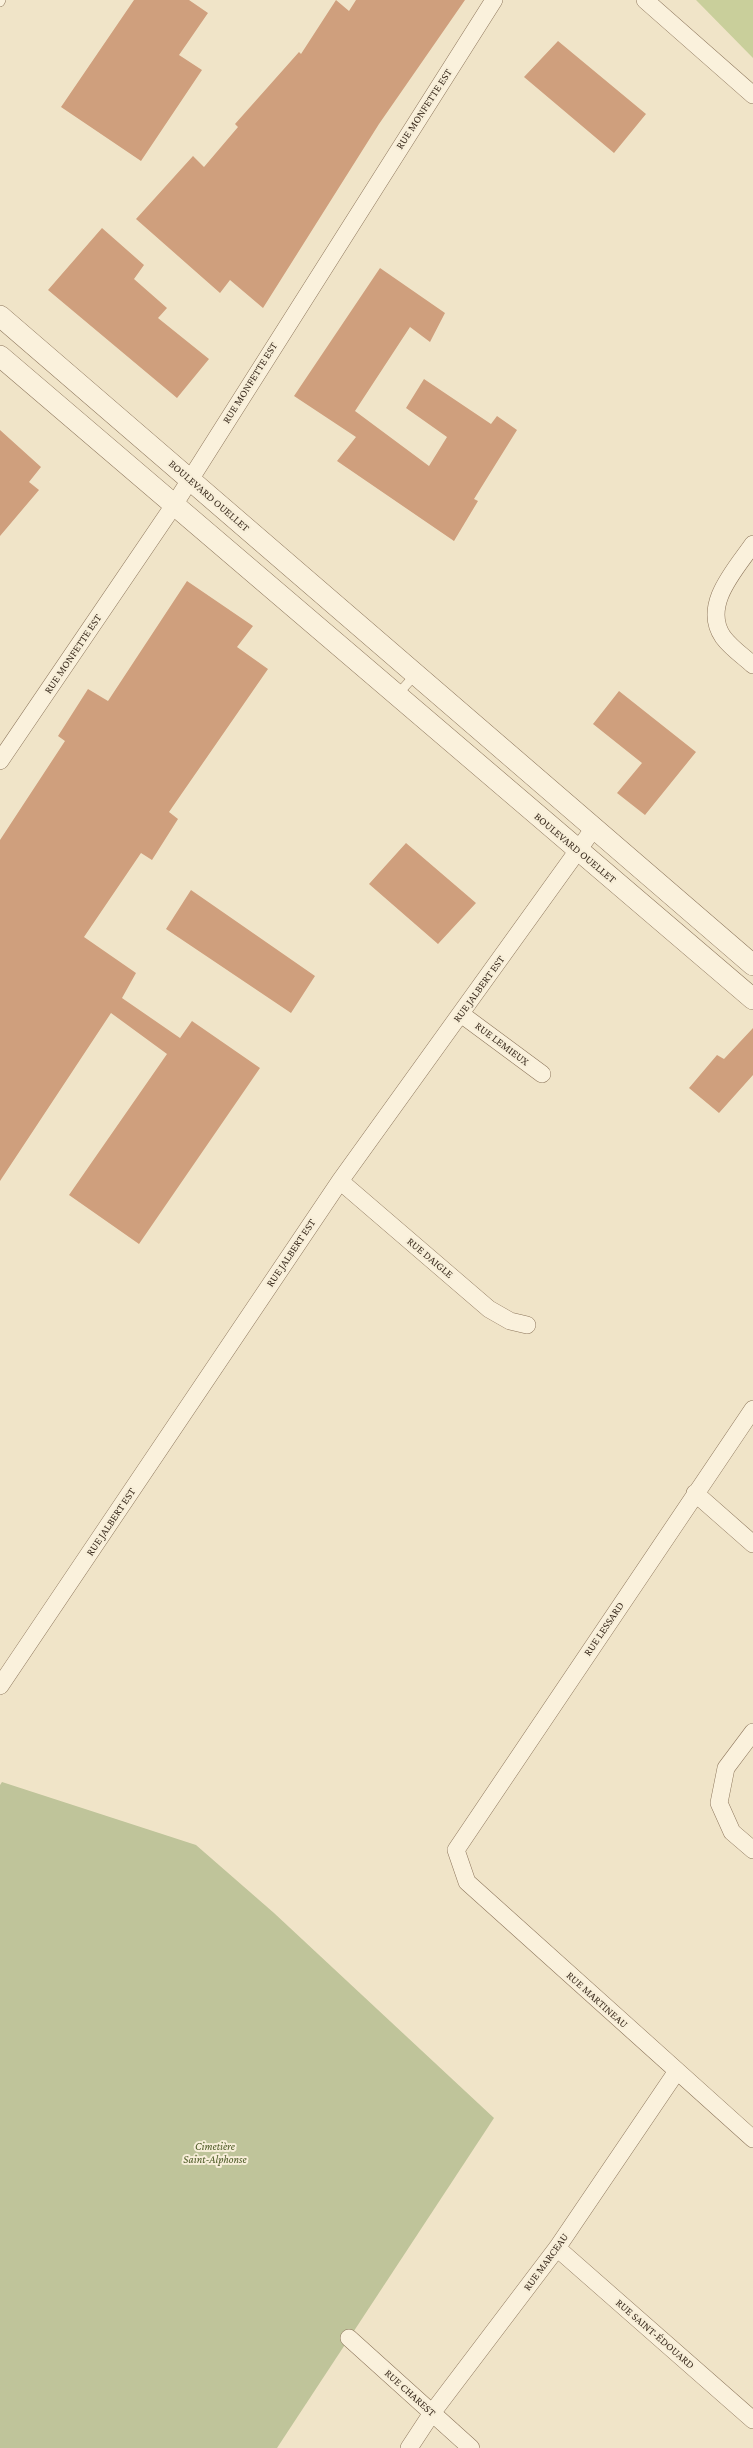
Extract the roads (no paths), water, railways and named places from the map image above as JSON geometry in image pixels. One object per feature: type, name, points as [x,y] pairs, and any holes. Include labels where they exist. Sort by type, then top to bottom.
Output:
[{"type":"street","name":"RUE MONFETTE EST","points":[[0,761],[174,505],[494,0]]},
{"type":"street","points":[[645,0],[753,95]]},
{"type":"street","name":"BOULEVARD OUELLET","points":[[1,318],[753,965]]},
{"type":"street","name":"BOULEVARD OUELLET","points":[[0,356],[753,999]]},
{"type":"street","points":[[753,544],[723,588],[716,614],[723,637],[753,665]]},
{"type":"street","name":"RUE JALBERT EST","points":[[0,1686],[340,1181],[594,828]]},
{"type":"street","name":"RUE LEMIEUX","points":[[461,1014],[542,1074]]},
{"type":"street","name":"RUE DAIGLE","points":[[340,1181],[490,1308],[510,1321],[527,1325]]},
{"type":"street","name":"RUE LESSARD","points":[[456,1850],[753,1408]]},
{"type":"street","points":[[695,1493],[753,1544]]},
{"type":"street","points":[[753,1732],[726,1768],[719,1803],[732,1832],[753,1850]]},
{"type":"street","name":"RUE MARTINEAU","points":[[456,1850],[467,1882],[753,2139]]},
{"type":"street","name":"RUE MARCEAU","points":[[409,2448],[432,2413],[557,2248],[677,2072]]},
{"type":"street","name":"RUE SAINT-ÉDOUARD","points":[[557,2248],[753,2420]]},
{"type":"street","name":"RUE CHAREST","points":[[349,2338],[471,2448]]},
{"type":"lane","points":[[397,696],[416,674]]},
{"type":"park label","name":"Cimetière Saint-Alphonse","points":[[215,2153]]}]
